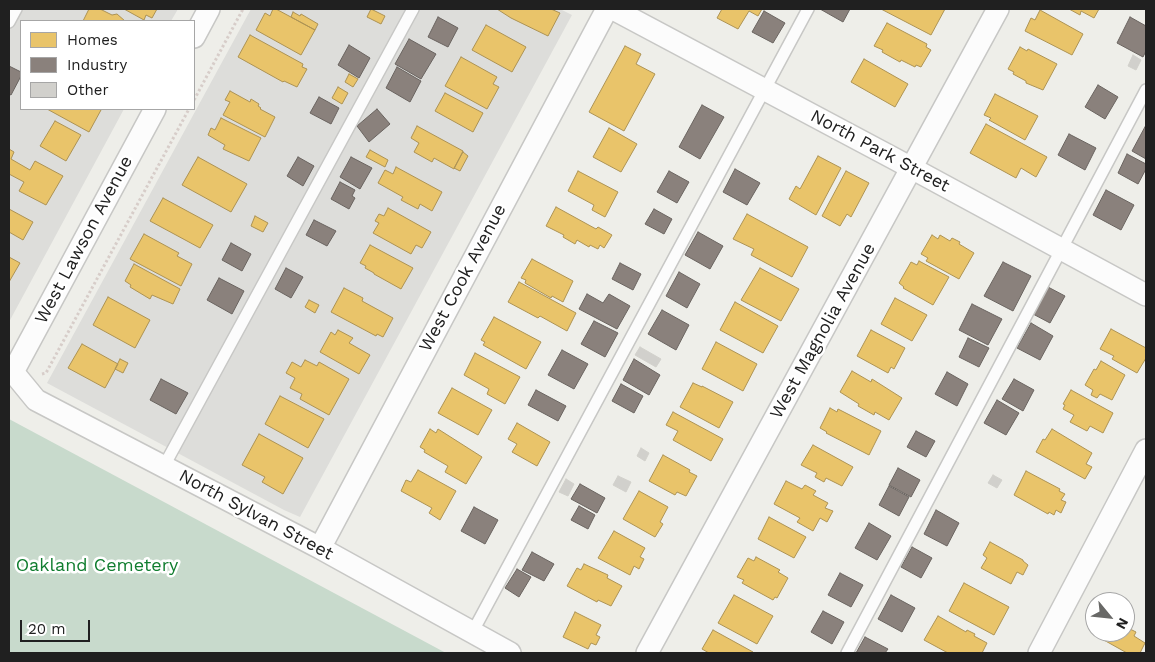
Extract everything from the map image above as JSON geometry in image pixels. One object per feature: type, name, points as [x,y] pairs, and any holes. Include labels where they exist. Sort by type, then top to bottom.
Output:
[{"type":"street","points":[[195,35],[209,9]]},
{"type":"street","name":"West Cook Avenue","points":[[320,548],[607,9]]},
{"type":"street","name":"North Park Street","points":[[613,9],[912,168],[1146,296]]},
{"type":"street","name":"West Magnolia Avenue","points":[[647,653],[998,9]]},
{"type":"street","name":"West Lawson Avenue","points":[[11,371],[154,110]]},
{"type":"street","name":"North Sylvan Street","points":[[11,371],[36,400],[320,548],[510,653]]},
{"type":"street","points":[[1039,653],[1146,450]]},
{"type":"lane","points":[[9,22],[16,9]]},
{"type":"lane","points":[[164,466],[413,9]]},
{"type":"lane","points":[[472,633],[808,9]]},
{"type":"lane","points":[[847,653],[1146,90]]},
{"type":"path","points":[[195,98],[243,9]]},
{"type":"path","points":[[38,375],[46,374],[188,110]]},
{"type":"shaded area","points":[[9,9],[178,9],[172,20],[20,20],[20,110],[123,110],[9,322]]},
{"type":"shaded area","points":[[251,9],[560,9],[572,15],[300,517],[47,383]]},
{"type":"green space","name":"Oakland Cemetery","points":[[9,419],[446,653],[9,653]]},
{"type":"building: Homes","points":[[89,9],[100,9],[112,15],[117,14],[124,20],[84,20]]},
{"type":"building: Homes","points":[[124,9],[157,9],[152,18],[146,15],[144,20]]},
{"type":"building: Homes","points":[[273,9],[315,30],[301,55],[256,30],[265,13],[270,16]]},
{"type":"building: Homes","points":[[371,9],[385,16],[381,24],[367,17]]},
{"type":"building: Homes","points":[[497,9],[551,9],[560,13],[548,36]]},
{"type":"building: Homes","points":[[722,9],[762,9],[758,16],[749,11],[738,29],[717,18]]},
{"type":"building: Homes","points":[[881,9],[945,9],[931,35]]},
{"type":"building: Homes","points":[[1069,9],[1099,9],[1094,18],[1081,11],[1080,15]]},
{"type":"building: Homes","points":[[1040,10],[1083,34],[1072,55],[1025,31],[1031,18],[1035,20]]},
{"type":"building: Homes","points":[[293,12],[300,16],[301,14],[318,24],[315,30],[291,17]]},
{"type":"building: Homes","points":[[887,23],[927,44],[926,47],[931,50],[921,67],[916,65],[915,67],[901,60],[900,62],[874,46]]},
{"type":"building: Homes","points":[[486,25],[526,47],[512,72],[472,50]]},
{"type":"building: Homes","points":[[250,35],[303,64],[302,67],[307,69],[297,87],[283,82],[238,57]]},
{"type":"building: Homes","points":[[625,46],[641,54],[636,64],[655,74],[624,131],[589,112]]},
{"type":"building: Homes","points":[[1020,47],[1027,51],[1028,49],[1057,64],[1043,90],[1026,83],[1026,81],[1008,69]]},
{"type":"building: Homes","points":[[461,57],[497,77],[493,84],[499,87],[487,109],[445,86]]},
{"type":"building: Homes","points":[[864,59],[908,84],[895,107],[851,82]]},
{"type":"building: Homes","points":[[349,74],[358,79],[353,87],[345,82]]},
{"type":"building: Homes","points":[[338,87],[348,93],[342,104],[332,98]]},
{"type":"building: Homes","points":[[230,91],[250,102],[251,99],[259,104],[260,109],[275,117],[265,137],[223,115],[230,102],[225,100]]},
{"type":"building: Homes","points":[[445,93],[483,113],[473,132],[435,111]]},
{"type":"building: Homes","points":[[995,94],[1038,116],[1025,140],[989,120],[991,118],[984,115]]},
{"type":"building: Homes","points":[[49,110],[101,110],[89,132]]},
{"type":"building: Homes","points":[[221,118],[261,138],[249,161],[223,149],[225,145],[208,135],[211,128],[215,130]]},
{"type":"building: Homes","points":[[55,121],[81,135],[66,161],[40,146]]},
{"type":"building: Homes","points":[[986,124],[1047,157],[1036,177],[1021,168],[1016,178],[970,153]]},
{"type":"building: Homes","points":[[417,126],[463,151],[454,169],[434,158],[432,162],[414,152],[419,143],[411,138]]},
{"type":"building: Homes","points":[[609,128],[637,144],[621,172],[593,157]]},
{"type":"building: Homes","points":[[9,149],[14,152],[11,159],[30,170],[35,161],[63,176],[46,205],[19,191],[24,182],[9,174]]},
{"type":"building: Homes","points":[[370,150],[388,160],[385,167],[366,157]]},
{"type":"building: Homes","points":[[463,152],[468,156],[460,171],[454,168]]},
{"type":"building: Homes","points":[[818,156],[841,168],[816,215],[789,199],[796,186],[800,189]]},
{"type":"building: Homes","points":[[198,157],[247,184],[231,212],[182,185]]},
{"type":"building: Homes","points":[[396,167],[442,192],[432,211],[420,204],[418,209],[401,200],[403,197],[378,183],[385,170],[393,174]]},
{"type":"building: Homes","points":[[578,171],[618,192],[605,217],[592,210],[594,205],[568,191]]},
{"type":"building: Homes","points":[[846,171],[869,183],[851,217],[847,214],[840,226],[822,216]]},
{"type":"building: Homes","points":[[163,198],[213,225],[200,248],[150,221]]},
{"type":"building: Homes","points":[[556,207],[596,229],[598,227],[612,235],[604,248],[600,245],[598,249],[590,245],[589,247],[577,240],[575,244],[563,237],[564,235],[546,226]]},
{"type":"building: Homes","points":[[388,208],[431,232],[422,248],[416,245],[411,254],[373,233],[379,223],[375,221],[379,214],[384,216]]},
{"type":"building: Homes","points":[[9,209],[33,222],[23,240],[9,232]]},
{"type":"building: Homes","points":[[747,214],[808,247],[792,277],[751,255],[754,249],[733,239]]},
{"type":"building: Homes","points":[[255,216],[268,223],[263,232],[251,226]]},
{"type":"building: Homes","points":[[144,234],[179,253],[177,256],[192,264],[181,286],[130,259]]},
{"type":"building: Homes","points":[[932,235],[938,239],[940,235],[950,241],[952,238],[974,253],[959,279],[926,261],[928,258],[921,254]]},
{"type":"building: Homes","points":[[370,245],[413,268],[401,289],[374,274],[360,263]]},
{"type":"building: Homes","points":[[9,257],[20,263],[9,282]]},
{"type":"building: Homes","points":[[532,259],[573,281],[563,302],[552,296],[551,298],[525,283],[526,280],[521,278]]},
{"type":"building: Homes","points":[[919,261],[949,277],[933,305],[903,288],[899,283],[911,262],[917,265]]},
{"type":"building: Homes","points":[[134,264],[180,289],[173,304],[152,295],[150,299],[130,287],[131,285],[125,281]]},
{"type":"building: Homes","points":[[760,268],[799,289],[781,321],[741,300]]},
{"type":"building: Homes","points":[[519,282],[576,313],[567,331],[540,316],[538,318],[508,302]]},
{"type":"building: Homes","points":[[344,288],[363,298],[362,301],[393,318],[383,337],[377,334],[376,336],[331,312]]},
{"type":"building: Homes","points":[[108,297],[150,320],[135,348],[93,325]]},
{"type":"building: Homes","points":[[895,298],[927,315],[912,341],[881,324]]},
{"type":"building: Homes","points":[[309,300],[319,305],[315,313],[305,307]]},
{"type":"building: Homes","points":[[735,302],[778,326],[763,353],[720,330]]},
{"type":"building: Homes","points":[[494,317],[541,342],[526,369],[483,345],[485,342],[481,340]]},
{"type":"building: Homes","points":[[1111,329],[1146,348],[1146,358],[1137,373],[1112,359],[1114,356],[1100,349]]},
{"type":"building: Homes","points":[[338,330],[353,338],[349,343],[370,355],[359,374],[320,352],[331,332],[335,335]]},
{"type":"building: Homes","points":[[871,330],[905,348],[894,369],[891,367],[888,373],[857,356]]},
{"type":"building: Homes","points":[[716,342],[757,364],[743,391],[702,369]]},
{"type":"building: Homes","points":[[82,344],[118,364],[105,388],[68,368]]},
{"type":"building: Homes","points":[[475,353],[520,377],[505,404],[487,394],[489,389],[464,375]]},
{"type":"building: Homes","points":[[120,359],[128,363],[123,373],[115,369]]},
{"type":"building: Homes","points":[[305,360],[317,366],[319,362],[349,379],[329,415],[300,399],[302,394],[290,388],[295,378],[286,373],[292,362],[301,367]]},
{"type":"building: Homes","points":[[1101,361],[1125,375],[1112,400],[1100,394],[1097,398],[1091,395],[1093,390],[1085,385]]},
{"type":"building: Homes","points":[[852,371],[871,382],[872,379],[902,398],[889,420],[875,412],[874,415],[858,406],[859,404],[840,392]]},
{"type":"building: Homes","points":[[693,383],[733,402],[719,428],[680,407]]},
{"type":"building: Homes","points":[[452,388],[492,410],[478,435],[438,413]]},
{"type":"building: Homes","points":[[1071,390],[1113,413],[1103,433],[1090,426],[1087,431],[1070,422],[1074,415],[1063,409],[1065,405],[1063,404]]},
{"type":"building: Homes","points":[[280,396],[324,419],[308,448],[265,424]]},
{"type":"building: Homes","points":[[830,408],[837,412],[838,409],[881,431],[869,455],[820,428]]},
{"type":"building: Homes","points":[[673,412],[723,439],[711,461],[673,440],[678,431],[666,425]]},
{"type":"building: Homes","points":[[517,423],[550,442],[537,466],[512,452],[517,444],[508,439]]},
{"type":"building: Homes","points":[[430,429],[436,433],[438,429],[482,457],[466,484],[445,472],[448,466],[424,452],[425,450],[420,447]]},
{"type":"building: Homes","points":[[1052,429],[1092,453],[1086,464],[1092,467],[1085,479],[1036,452],[1043,439],[1045,440]]},
{"type":"building: Homes","points":[[259,434],[303,458],[283,494],[262,482],[265,477],[242,465]]},
{"type":"building: Homes","points":[[813,445],[853,467],[842,486],[826,478],[824,482],[815,477],[817,473],[801,465]]},
{"type":"building: Homes","points":[[663,455],[697,476],[686,496],[677,492],[675,495],[649,481]]},
{"type":"building: Homes","points":[[418,470],[456,491],[440,520],[429,513],[432,508],[401,491],[406,480],[411,482]]},
{"type":"building: Homes","points":[[1026,471],[1060,489],[1059,491],[1065,494],[1061,500],[1066,502],[1061,513],[1056,510],[1054,515],[1049,512],[1048,514],[1014,495]]},
{"type":"building: Homes","points":[[786,481],[802,489],[805,485],[816,491],[813,495],[828,503],[825,508],[833,511],[827,522],[820,518],[813,531],[797,522],[800,518],[774,504]]},
{"type":"building: Homes","points":[[639,491],[668,507],[660,522],[663,524],[655,537],[623,519]]},
{"type":"building: Homes","points":[[769,517],[806,537],[794,558],[758,539]]},
{"type":"building: Homes","points":[[614,531],[645,548],[640,557],[644,559],[639,569],[634,566],[630,575],[598,558]]},
{"type":"building: Homes","points":[[990,542],[1023,560],[1028,565],[1023,575],[1017,572],[1011,584],[981,568],[987,558],[983,555]]},
{"type":"building: Homes","points":[[756,557],[780,570],[778,572],[788,578],[777,598],[775,597],[773,600],[742,583],[744,580],[737,577],[748,558],[754,561]]},
{"type":"building: Homes","points":[[584,564],[608,575],[607,578],[622,586],[611,606],[598,600],[597,602],[567,586],[577,568],[581,570]]},
{"type":"building: Homes","points":[[964,583],[1009,607],[994,635],[949,611]]},
{"type":"building: Homes","points":[[734,595],[773,616],[757,644],[718,623]]},
{"type":"building: Homes","points":[[575,612],[601,625],[596,635],[600,637],[596,645],[591,643],[588,649],[563,637]]},
{"type":"building: Homes","points":[[938,616],[966,632],[967,630],[975,634],[974,636],[987,643],[982,653],[948,653],[924,640]]},
{"type":"building: Homes","points":[[713,630],[753,653],[709,653],[702,649]]},
{"type":"building: Homes","points":[[1135,637],[1145,643],[1140,653],[1127,653],[1107,642],[1135,642]]},
{"type":"building: Industry","points":[[820,9],[850,9],[843,22]]},
{"type":"building: Industry","points":[[764,11],[785,23],[773,43],[752,32]]},
{"type":"building: Industry","points":[[438,17],[458,28],[448,47],[428,37]]},
{"type":"building: Industry","points":[[1130,17],[1146,26],[1146,51],[1143,57],[1117,43]]},
{"type":"building: Industry","points":[[409,39],[436,54],[421,79],[395,64]]},
{"type":"building: Industry","points":[[349,45],[370,58],[359,78],[338,65]]},
{"type":"building: Industry","points":[[9,66],[20,72],[20,78],[11,95],[9,94]]},
{"type":"building: Industry","points":[[397,67],[421,81],[410,102],[386,88]]},
{"type":"building: Industry","points":[[1098,85],[1118,97],[1105,119],[1085,107]]},
{"type":"building: Industry","points":[[319,97],[339,108],[331,124],[310,113]]},
{"type":"building: Industry","points":[[702,105],[724,117],[700,159],[679,147]]},
{"type":"building: Industry","points":[[377,109],[390,124],[369,142],[357,126]]},
{"type":"building: Industry","points":[[1146,125],[1146,159],[1132,151]]},
{"type":"building: Industry","points":[[1069,134],[1096,148],[1085,170],[1058,155]]},
{"type":"building: Industry","points":[[1127,154],[1146,164],[1146,169],[1138,184],[1118,173]]},
{"type":"building: Industry","points":[[298,157],[314,166],[303,186],[287,176]]},
{"type":"building: Industry","points":[[351,157],[372,168],[360,189],[340,177]]},
{"type":"building: Industry","points":[[735,169],[760,183],[747,205],[723,192]]},
{"type":"building: Industry","points":[[669,171],[689,182],[677,203],[657,192]]},
{"type":"building: Industry","points":[[340,182],[355,190],[352,196],[355,198],[349,209],[331,199]]},
{"type":"building: Industry","points":[[1106,190],[1134,205],[1121,230],[1093,215]]},
{"type":"building: Industry","points":[[654,209],[672,219],[664,234],[645,224]]},
{"type":"building: Industry","points":[[314,220],[336,231],[327,246],[306,235]]},
{"type":"building: Industry","points":[[698,232],[723,246],[710,269],[685,255]]},
{"type":"building: Industry","points":[[231,243],[251,254],[242,271],[222,260]]},
{"type":"building: Industry","points":[[1003,262],[1031,276],[1013,311],[984,296]]},
{"type":"building: Industry","points":[[620,263],[641,274],[633,290],[612,279]]},
{"type":"building: Industry","points":[[286,268],[303,277],[291,298],[275,289]]},
{"type":"building: Industry","points":[[679,272],[700,284],[687,308],[666,296]]},
{"type":"building: Industry","points":[[219,278],[244,291],[232,314],[207,300]]},
{"type":"building: Industry","points":[[1048,287],[1065,296],[1050,323],[1033,314]]},
{"type":"building: Industry","points":[[587,294],[603,303],[609,294],[630,306],[617,329],[579,309]]},
{"type":"building: Industry","points":[[972,304],[1002,319],[988,345],[959,330]]},
{"type":"building: Industry","points":[[662,310],[689,325],[676,350],[648,334]]},
{"type":"building: Industry","points":[[594,321],[618,333],[605,357],[581,344]]},
{"type":"building: Industry","points":[[1031,323],[1053,336],[1040,360],[1017,348]]},
{"type":"building: Industry","points":[[968,338],[989,348],[979,367],[959,357]]},
{"type":"building: Industry","points":[[562,350],[588,364],[574,389],[548,375]]},
{"type":"building: Industry","points":[[634,359],[660,375],[649,395],[623,380]]},
{"type":"building: Industry","points":[[947,372],[968,384],[957,406],[935,394]]},
{"type":"building: Industry","points":[[161,379],[188,393],[176,414],[150,400]]},
{"type":"building: Industry","points":[[1014,379],[1034,390],[1023,411],[1002,399]]},
{"type":"building: Industry","points":[[621,384],[643,396],[634,413],[612,401]]},
{"type":"building: Industry","points":[[536,390],[566,406],[558,421],[528,405]]},
{"type":"building: Industry","points":[[997,400],[1019,413],[1006,435],[984,423]]},
{"type":"building: Industry","points":[[916,431],[935,441],[926,457],[907,447]]},
{"type":"building: Industry","points":[[898,468],[920,480],[911,497],[889,485]]},
{"type":"building: Industry","points":[[580,484],[605,498],[597,513],[571,499]]},
{"type":"building: Industry","points":[[889,486],[909,497],[899,516],[879,505]]},
{"type":"building: Industry","points":[[579,506],[595,515],[588,529],[571,520]]},
{"type":"building: Industry","points":[[474,507],[498,520],[485,544],[461,531]]},
{"type":"building: Industry","points":[[936,510],[959,523],[947,546],[924,534]]},
{"type":"building: Industry","points":[[869,523],[891,536],[877,560],[855,548]]},
{"type":"building: Industry","points":[[912,547],[932,558],[921,578],[901,567]]},
{"type":"building: Industry","points":[[532,552],[554,564],[544,581],[522,570]]},
{"type":"building: Industry","points":[[517,569],[531,577],[519,597],[505,588]]},
{"type":"building: Industry","points":[[840,573],[863,585],[851,607],[828,595]]},
{"type":"building: Industry","points":[[891,595],[915,608],[902,632],[878,619]]},
{"type":"building: Industry","points":[[823,611],[844,622],[832,644],[811,632]]},
{"type":"building: Industry","points":[[865,637],[888,649],[885,653],[856,653]]},
{"type":"building: Other","points":[[1133,55],[1141,60],[1136,70],[1128,66]]},
{"type":"building: Other","points":[[640,347],[661,359],[656,367],[635,355]]},
{"type":"building: Other","points":[[641,448],[649,453],[645,461],[637,456]]},
{"type":"building: Other","points":[[993,475],[1002,480],[997,488],[988,483]]},
{"type":"building: Other","points":[[618,476],[631,482],[626,492],[613,485]]},
{"type":"building: Other","points":[[566,479],[574,484],[568,496],[559,492]]}]
